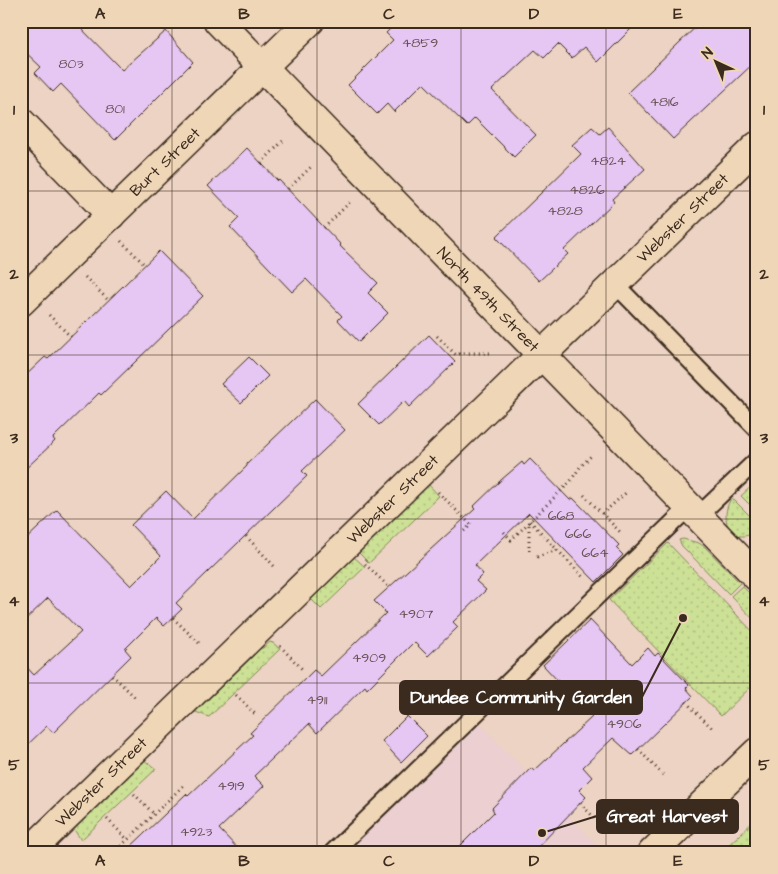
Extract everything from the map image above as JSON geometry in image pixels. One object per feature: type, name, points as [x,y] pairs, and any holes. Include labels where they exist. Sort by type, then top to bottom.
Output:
[{"type":"street","name":"North 49th Street","points":[[218,21],[757,577]]},
{"type":"street","name":"Burt Street","points":[[21,302],[114,226],[262,67],[310,21]]},
{"type":"street","points":[[21,122],[114,226]]},
{"type":"street","name":"Webster Street","points":[[28,853],[757,146]]},
{"type":"street","points":[[652,853],[757,752]]},
{"type":"lane","points":[[616,284],[757,429]]},
{"type":"lane","points":[[332,853],[694,512],[757,460]]},
{"type":"path","points":[[261,163],[286,139]]},
{"type":"path","points":[[288,189],[312,166]]},
{"type":"path","points":[[324,228],[356,197]]},
{"type":"path","points":[[114,226],[145,265]]},
{"type":"path","points":[[81,273],[108,300]]},
{"type":"path","points":[[49,314],[71,336]]},
{"type":"path","points":[[437,336],[456,355],[462,353],[492,353]]},
{"type":"path","points":[[21,367],[28,374]]},
{"type":"path","points":[[504,532],[511,540],[570,482],[580,467],[592,455]]},
{"type":"path","points":[[602,514],[628,491]]},
{"type":"path","points":[[584,495],[622,534]]},
{"type":"path","points":[[445,498],[472,524],[464,531]]},
{"type":"path","points":[[530,522],[592,586]]},
{"type":"path","points":[[529,551],[530,522]]},
{"type":"path","points":[[246,536],[274,566]]},
{"type":"path","points":[[537,557],[557,550]]},
{"type":"path","points":[[374,573],[389,587]]},
{"type":"path","points":[[173,618],[203,647]]},
{"type":"path","points":[[277,643],[303,670]]},
{"type":"path","points":[[112,674],[137,699]]},
{"type":"path","points":[[236,695],[257,716]]},
{"type":"path","points":[[686,702],[714,730]]},
{"type":"path","points":[[638,750],[665,777]]},
{"type":"path","points":[[114,853],[184,785]]},
{"type":"path","points":[[134,794],[154,814]]},
{"type":"path","points":[[580,803],[608,832]]},
{"type":"path","points":[[107,819],[128,840]]},
{"type":"shaded area","points":[[477,721],[597,845],[589,853],[341,853]]},
{"type":"green space","points":[[757,481],[757,512],[741,496]]},
{"type":"green space","points":[[428,484],[439,496],[369,563],[358,552]]},
{"type":"green space","points":[[731,499],[757,523],[757,533],[739,536],[732,532],[726,518],[727,508]]},
{"type":"green space","points":[[683,539],[699,543],[705,547],[740,583],[729,594],[682,546],[679,540]]},
{"type":"green space","points":[[668,543],[757,636],[757,681],[721,716],[609,600]]},
{"type":"green space","points":[[353,556],[365,567],[321,609],[311,599]]},
{"type":"green space","points":[[742,586],[757,601],[757,623],[731,596]]},
{"type":"green space","points":[[270,642],[280,649],[209,717],[193,711],[258,648],[263,648]]},
{"type":"green space","points":[[144,760],[156,769],[81,840],[73,828]]},
{"type":"green space","points":[[757,818],[757,853],[720,853]]},
{"type":"building","points":[[21,21],[74,21],[122,70],[166,31],[193,62],[115,140],[61,84],[53,92],[35,73],[41,67],[21,48]]},
{"type":"building","points":[[398,21],[639,21],[598,62],[584,47],[572,58],[558,44],[544,58],[535,50],[492,90],[536,135],[514,157],[475,118],[467,126],[423,83],[394,112],[387,104],[377,114],[348,85],[393,40],[386,33]]},
{"type":"building","points":[[702,21],[757,21],[757,60],[673,139],[628,92]]},
{"type":"building","points":[[592,127],[600,134],[608,127],[645,169],[612,199],[614,202],[564,250],[568,254],[539,281],[496,237],[581,154],[572,145]]},
{"type":"building","points":[[247,148],[340,246],[378,283],[368,293],[388,313],[359,342],[338,320],[342,316],[306,279],[292,292],[230,227],[239,218],[208,186]]},
{"type":"building","points":[[159,251],[203,296],[101,395],[99,393],[53,438],[55,441],[21,473],[21,380],[45,357],[48,359]]},
{"type":"building","points":[[429,335],[455,362],[409,407],[404,401],[379,425],[358,404]]},
{"type":"building","points":[[249,357],[268,376],[241,403],[221,384]]},
{"type":"building","points":[[315,399],[345,430],[302,471],[307,476],[176,603],[182,609],[164,626],[156,618],[125,649],[131,656],[53,733],[47,726],[21,751],[21,661],[34,675],[81,632],[48,598],[21,624],[21,544],[57,510],[131,586],[161,556],[131,525],[166,491],[193,519]]},
{"type":"building","points":[[530,459],[570,500],[573,498],[619,545],[616,548],[623,555],[596,582],[529,513],[475,565],[483,574],[476,581],[486,590],[453,622],[458,627],[428,656],[414,642],[367,689],[365,686],[317,733],[309,724],[254,776],[264,786],[219,829],[242,853],[124,853],[186,794],[188,796],[253,735],[250,733],[314,670],[321,676],[386,613],[374,601],[475,509],[473,507],[501,480],[522,462],[524,465]]},
{"type":"building","points":[[590,620],[632,664],[648,648],[655,656],[658,653],[689,685],[686,688],[693,696],[632,755],[613,738],[583,767],[592,777],[579,790],[586,797],[532,853],[453,853],[494,812],[492,808],[531,768],[534,771],[592,717],[543,665]]},
{"type":"building","points":[[407,716],[427,736],[401,762],[382,741]]},
{"type":"place","name":"Dundee Community Garden","points":[[683,618]]},
{"type":"place","name":"Great Harvest","points":[[542,833]]}]
